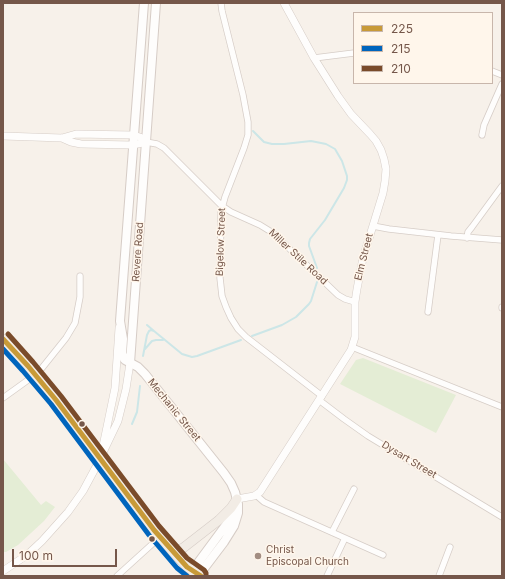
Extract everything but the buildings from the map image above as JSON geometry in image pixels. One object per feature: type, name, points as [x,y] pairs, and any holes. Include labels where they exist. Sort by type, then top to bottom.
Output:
[{"type":"main road","name":"Revere Road","points":[[120,322],[132,145],[144,3]]},
{"type":"main road","name":"Revere Road","points":[[130,363],[156,3]]},
{"type":"main road","name":"Mechanic Street","points":[[120,322],[123,339],[123,356],[125,360],[138,367],[224,473],[233,488],[237,499]]},
{"type":"main road","points":[[3,339],[35,374],[63,409],[160,537],[182,563],[196,575],[226,525],[235,507],[237,499]]},
{"type":"main road","points":[[173,552],[183,548],[219,520],[231,508],[237,499]]},
{"type":"street","name":"Bigelow Street","points":[[221,3],[248,122],[248,135],[244,148],[222,206],[220,221],[220,284],[224,302],[238,329],[320,398]]},
{"type":"street","name":"Elm Street","points":[[256,495],[260,492],[350,354],[354,337],[357,289],[362,264],[383,193],[386,169],[381,150],[376,141],[344,106],[314,58],[284,3]]},
{"type":"street","points":[[314,58],[353,54]]},
{"type":"street","points":[[482,135],[484,125],[502,84]]},
{"type":"street","points":[[3,136],[62,138],[76,134],[133,135],[140,137],[146,142]]},
{"type":"street","points":[[62,138],[81,144],[132,145],[146,142]]},
{"type":"street","name":"Miller Stile Road","points":[[146,142],[157,144],[164,148],[222,206],[231,212],[273,232],[338,295],[355,302]]},
{"type":"street","points":[[467,238],[468,232],[502,186]]},
{"type":"street","points":[[373,226],[438,235],[502,240]]},
{"type":"street","points":[[428,312],[438,235]]},
{"type":"street","points":[[3,398],[35,374],[49,360],[66,338],[74,323],[80,296],[80,276]]},
{"type":"street","name":"Revere Road","points":[[100,458],[113,400],[120,322]]},
{"type":"street","points":[[352,347],[502,407]]},
{"type":"street","points":[[3,571],[32,550],[47,536],[72,507],[83,491],[113,434],[126,390],[130,363]]},
{"type":"street","name":"Dysart Street","points":[[320,398],[362,432],[502,517]]},
{"type":"street","points":[[332,532],[354,489]]},
{"type":"street","points":[[237,499],[256,495],[264,502],[383,556]]},
{"type":"street","points":[[117,576],[160,537]]},
{"type":"street","points":[[327,576],[345,538]]},
{"type":"street","points":[[439,576],[450,547]]},
{"type":"green space","points":[[363,358],[456,395],[436,433],[340,384],[356,360]]},
{"type":"green space","points":[[3,459],[41,505],[46,501],[55,507],[44,521],[18,545],[6,552],[3,552]]},
{"type":"waterway","points":[[253,131],[264,142],[272,144],[311,141],[326,144],[335,149],[342,161],[347,176],[344,188],[325,220],[310,239],[309,243],[317,268]]},
{"type":"waterway","points":[[252,336],[282,325],[296,317],[311,301],[317,282]]},
{"type":"waterway","points":[[147,325],[154,331]]},
{"type":"waterway","points":[[143,356],[147,335],[151,330],[182,354],[192,357],[241,340]]},
{"type":"waterway","points":[[145,349],[152,341],[163,340]]},
{"type":"waterway","points":[[132,424],[137,412],[140,386]]},
{"type":"transit line","name":"210","points":[[8,334],[61,396],[159,526],[187,558],[204,570],[206,576]]},
{"type":"transit line","name":"225","points":[[3,339],[56,400],[154,530],[187,567],[201,576]]},
{"type":"transit line","name":"215","points":[[3,349],[51,404],[149,535],[177,568],[187,576]]},
{"type":"place","name":"Christ Episcopal Church","points":[[258,556]]}]
